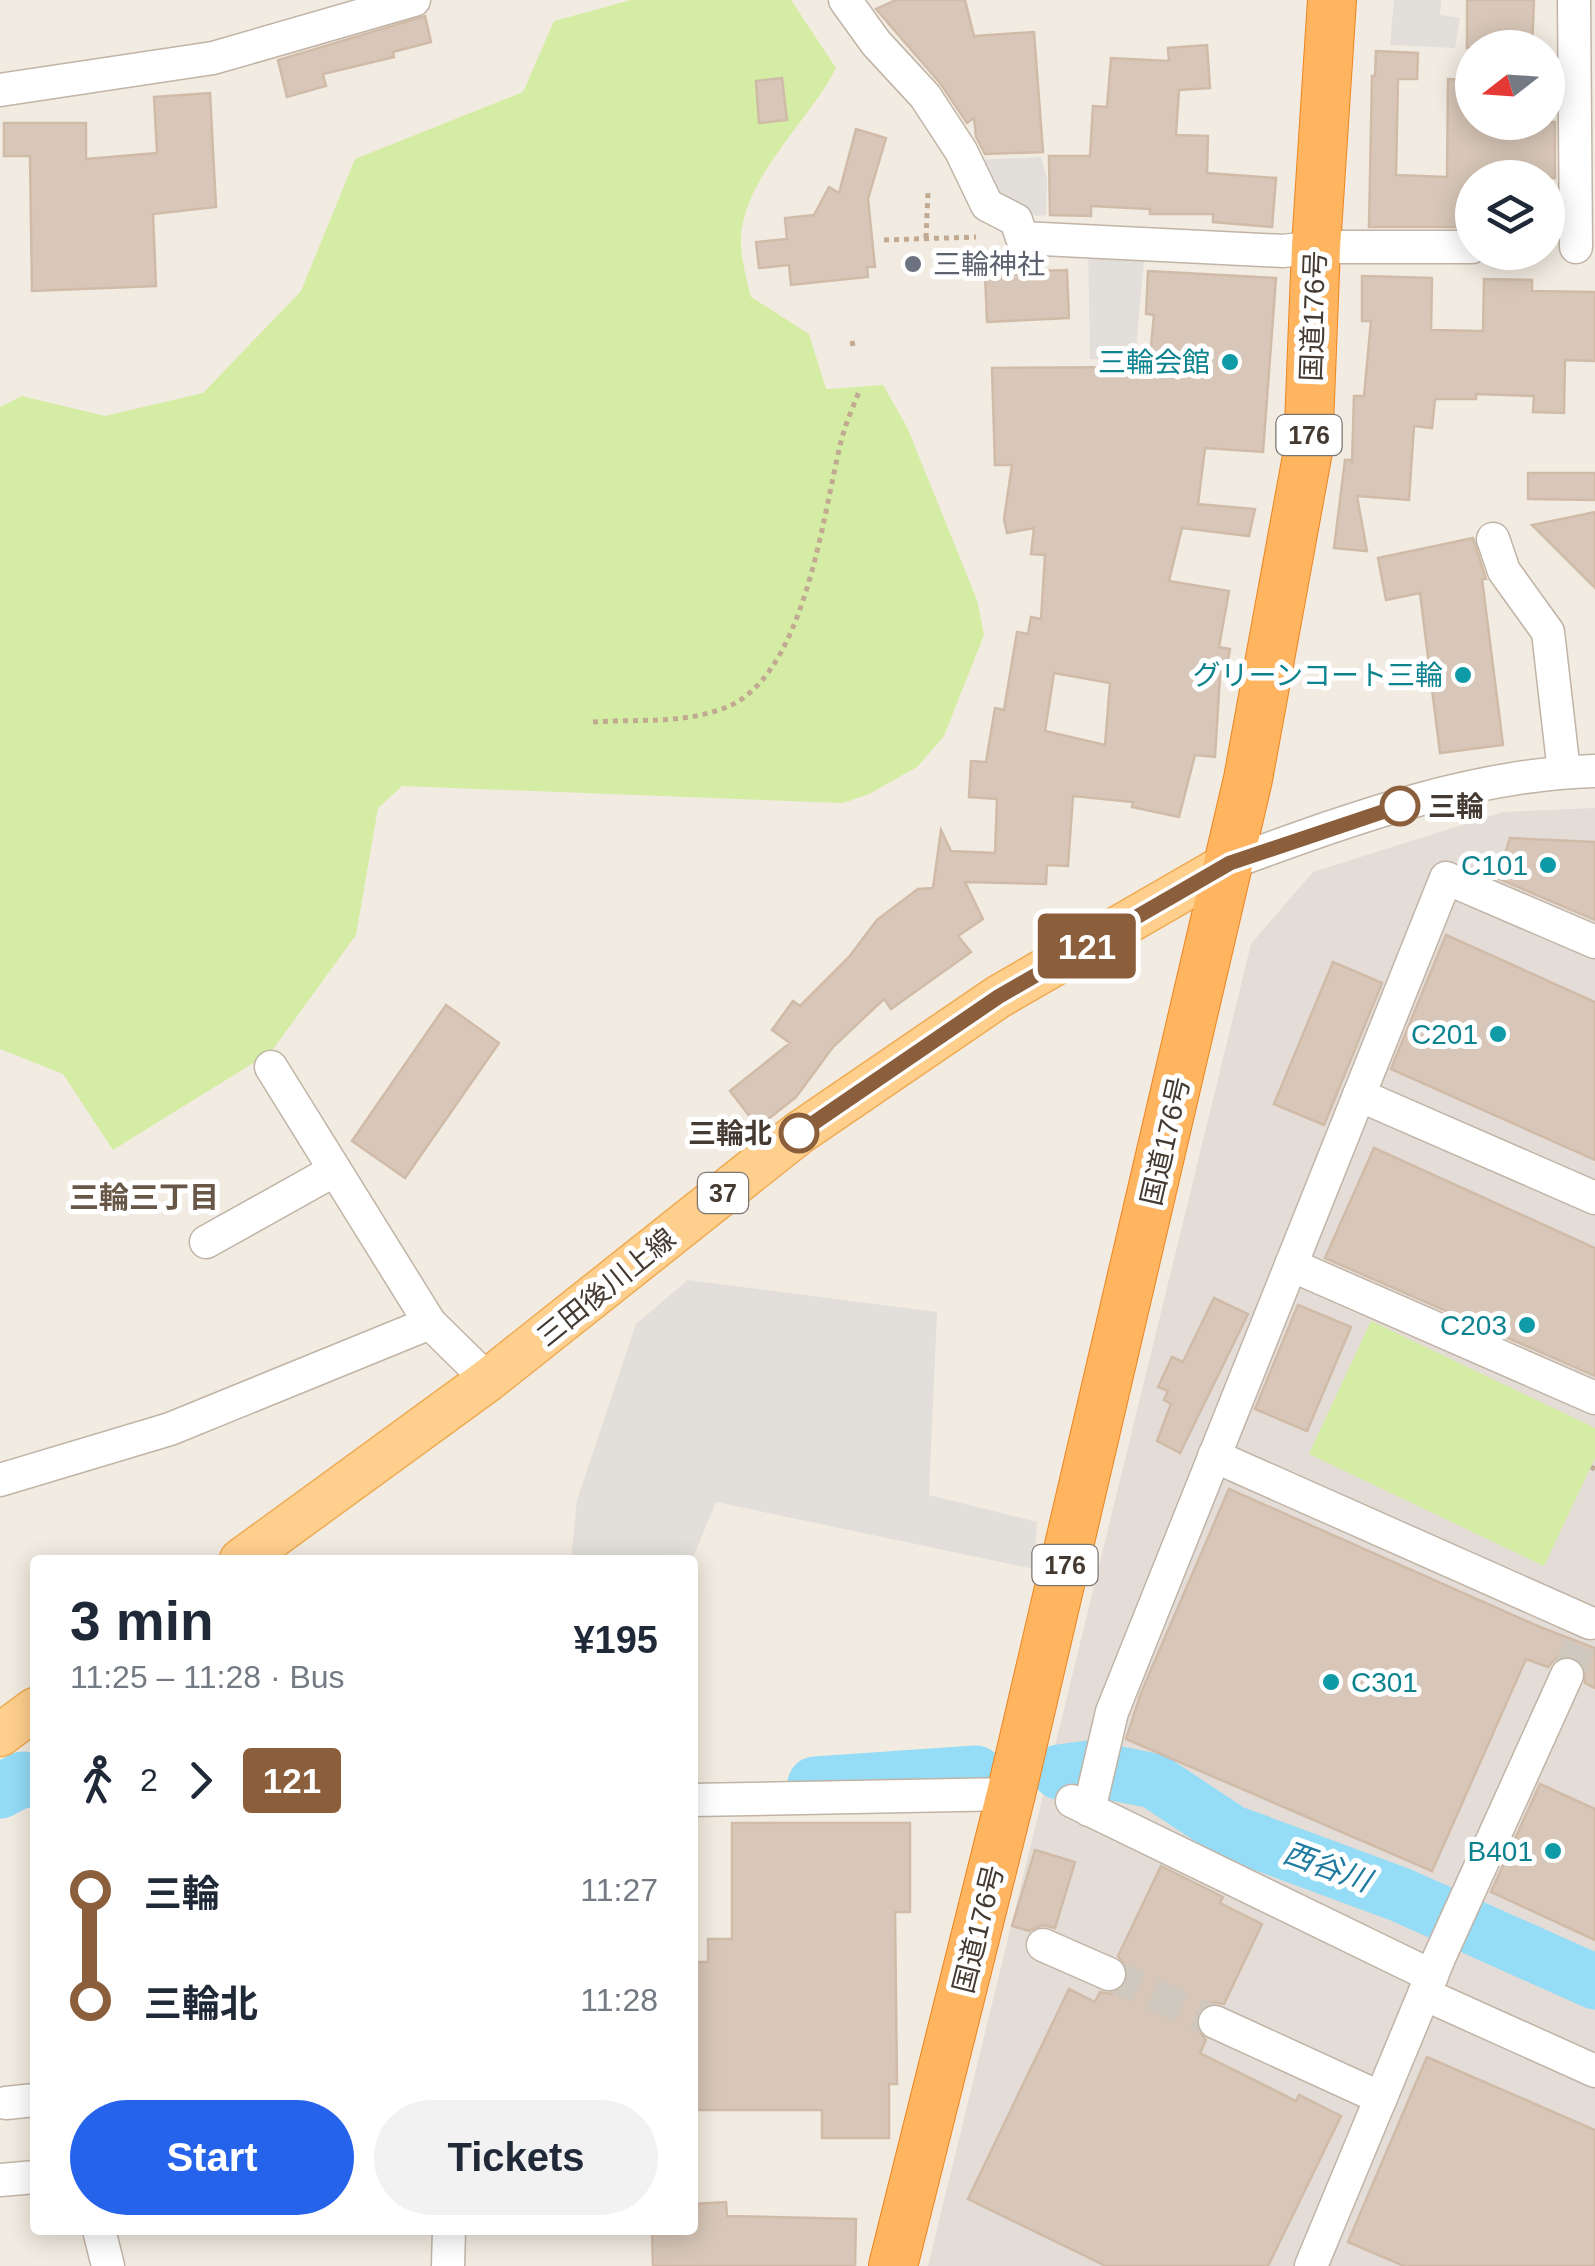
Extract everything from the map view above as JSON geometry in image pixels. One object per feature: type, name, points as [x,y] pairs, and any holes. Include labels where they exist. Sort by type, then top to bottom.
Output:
[{"type":"highway","name":"国道176号","points":[[893,2266],[1011,1794],[1230,863],[1308,451],[1332,0]]},
{"type":"main road","name":"三田後川上線","points":[[248,1555],[488,1380],[799,1133],[998,997],[1230,863]]},
{"type":"main road","points":[[0,1734],[30,1713]]},
{"type":"street","points":[[0,90],[213,58],[414,0]]},
{"type":"street","points":[[845,0],[876,42],[925,96],[988,205],[1016,220],[1022,238],[1282,251],[1455,247]]},
{"type":"street","points":[[1573,247],[1574,0]]},
{"type":"street","points":[[1230,863],[1432,796],[1580,771],[1548,632],[1504,572],[1493,538]]},
{"type":"street","points":[[1595,942],[1446,878],[1112,1712],[1103,1753],[1084,1801],[1432,1976],[1595,2071]]},
{"type":"street","points":[[271,1067],[430,1323],[488,1380]]},
{"type":"street","points":[[1359,1095],[1595,1198]]},
{"type":"street","points":[[206,1242],[336,1170]]},
{"type":"street","points":[[1291,1266],[1595,1398]]},
{"type":"street","points":[[2,1472],[170,1428],[430,1323]]},
{"type":"street","points":[[1214,1456],[1589,1626]]},
{"type":"street","points":[[1311,2266],[1432,1976],[1567,1674]]},
{"type":"street","points":[[698,1800],[1011,1794]]},
{"type":"street","points":[[1043,1944],[1109,1974]]},
{"type":"street","points":[[1215,2022],[1381,2098]]},
{"type":"street","points":[[0,2180],[30,2177]]},
{"type":"street","points":[[100,2235],[108,2266]]},
{"type":"street","points":[[448,2266],[449,2235]]},
{"type":"path","points":[[926,238],[928,193]]},
{"type":"path","points":[[884,240],[981,237]]},
{"type":"path","points":[[593,722],[681,720],[726,708],[756,686],[787,643],[815,566],[841,442],[860,388]]},
{"type":"shaded area","points":[[1394,0],[1441,0],[1440,15],[1460,18],[1455,48],[1390,45]]},
{"type":"shaded area","points":[[1041,157],[1047,180],[1046,215],[1036,216],[1006,202],[976,160]]},
{"type":"shaded area","points":[[1088,249],[1145,250],[1135,360],[1090,359]]},
{"type":"shaded area","points":[[1595,808],[1595,2266],[928,2266],[1251,944],[1313,872],[1503,812]]},
{"type":"shaded area","points":[[688,1280],[937,1312],[929,1495],[1037,1522],[1034,1569],[716,1502],[694,1555],[572,1555],[577,1500],[636,1324]]},
{"type":"green space","points":[[631,0],[791,0],[836,68],[754,192],[741,236],[742,259],[751,297],[809,334],[826,389],[883,385],[907,427],[977,600],[984,635],[944,736],[917,767],[869,794],[843,803],[402,786],[378,808],[356,935],[271,1052],[113,1150],[63,1074],[0,1049],[0,407],[22,396],[105,416],[203,393],[301,291],[355,159],[523,92],[554,21]]},
{"type":"green space","points":[[1371,1321],[1595,1428],[1595,1458],[1544,1566],[1309,1454]]},
{"type":"building","points":[[896,0],[965,0],[974,36],[1034,32],[1043,152],[985,154],[976,137],[974,118],[967,123],[940,83],[876,9]]},
{"type":"building","points":[[1467,0],[1534,0],[1533,30],[1467,30]]},
{"type":"building","points":[[425,16],[431,42],[393,52],[394,57],[323,74],[326,86],[287,97],[278,60]]},
{"type":"building","points":[[1207,45],[1210,88],[1179,90],[1176,135],[1208,136],[1207,173],[1276,178],[1272,227],[1213,222],[1213,214],[1150,214],[1150,209],[1091,206],[1091,216],[1050,215],[1049,156],[1090,156],[1093,106],[1107,107],[1111,58],[1169,61],[1168,48]]},
{"type":"building","points":[[1376,51],[1418,53],[1417,79],[1398,79],[1396,175],[1447,177],[1448,79],[1455,79],[1455,140],[1555,140],[1555,160],[1455,160],[1455,227],[1369,227]]},
{"type":"building","points":[[782,78],[787,120],[759,123],[756,81]]},
{"type":"building","points":[[210,93],[216,207],[153,214],[156,286],[32,291],[30,156],[4,156],[4,123],[86,123],[86,159],[157,153],[154,97]]},
{"type":"building","points":[[856,129],[886,138],[868,199],[875,267],[867,267],[868,277],[791,285],[789,265],[759,268],[756,242],[787,239],[785,218],[814,215],[829,187],[839,193]]},
{"type":"building","points":[[1067,270],[1069,318],[987,322],[985,273]]},
{"type":"building","points":[[1148,271],[1276,278],[1263,452],[1205,448],[1198,504],[1255,509],[1249,536],[1182,528],[1169,581],[1229,591],[1219,647],[1230,649],[1225,677],[1220,676],[1215,757],[1195,755],[1179,817],[1132,807],[1133,802],[1073,796],[1068,866],[1047,865],[1046,884],[965,882],[983,919],[958,936],[971,952],[891,1009],[884,999],[833,1047],[796,1097],[758,1127],[730,1091],[790,1043],[772,1030],[793,1001],[800,1006],[849,957],[877,920],[918,889],[933,888],[941,830],[951,851],[995,853],[997,799],[969,797],[971,761],[986,762],[995,708],[1004,710],[1017,632],[1028,634],[1031,617],[1041,619],[1045,555],[1031,554],[1034,528],[1007,533],[1004,519],[1012,465],[995,465],[992,368],[1149,367],[1154,315],[1146,314]],"holes":[[[1054,673],[1110,683],[1105,745],[1045,731]]]},
{"type":"building","points":[[1362,276],[1432,278],[1431,330],[1483,331],[1484,279],[1532,280],[1532,291],[1595,292],[1595,361],[1565,360],[1564,413],[1533,412],[1534,396],[1476,394],[1476,399],[1435,399],[1432,428],[1414,426],[1409,500],[1357,496],[1367,551],[1334,548],[1345,460],[1352,464],[1354,396],[1364,396],[1371,321],[1362,321]]},
{"type":"building","points":[[1528,473],[1595,473],[1595,500],[1528,499]]},
{"type":"building","points":[[1595,512],[1595,588],[1532,525]]},
{"type":"building","name":"グリーンコート三輪","points":[[1473,538],[1486,579],[1482,579],[1503,745],[1440,753],[1420,593],[1386,600],[1378,558]]},
{"type":"building","name":"C101","points":[[1510,838],[1595,842],[1595,920],[1497,878]]},
{"type":"building","name":"C201","points":[[1446,935],[1595,1002],[1595,1160],[1391,1069]]},
{"type":"building","points":[[1333,962],[1382,983],[1324,1125],[1274,1104]]},
{"type":"building","points":[[446,1005],[499,1043],[405,1178],[352,1141]]},
{"type":"building","name":"C203","points":[[1374,1148],[1595,1248],[1595,1376],[1325,1258]]},
{"type":"building","points":[[1214,1298],[1248,1314],[1180,1453],[1157,1441],[1171,1404],[1164,1400],[1168,1391],[1158,1387],[1172,1357],[1183,1362]]},
{"type":"building","points":[[1298,1305],[1351,1327],[1307,1431],[1255,1409]]},
{"type":"building","name":"C301","points":[[1229,1489],[1595,1648],[1595,1688],[1585,1683],[1584,1664],[1574,1656],[1556,1658],[1548,1667],[1526,1659],[1432,1871],[1126,1739],[1141,1693]]},
{"type":"building","name":"B401","points":[[1540,1784],[1595,1809],[1595,1940],[1491,1892]]},
{"type":"building","points":[[732,1823],[910,1823],[910,1912],[895,1912],[897,2084],[889,2084],[889,2138],[822,2138],[822,2110],[698,2110],[698,1962],[708,1962],[708,1939],[732,1939]]},
{"type":"building","points":[[1035,1850],[1075,1862],[1055,1928],[1042,1925],[1029,1931],[1012,1926]]},
{"type":"building","points":[[1161,1866],[1223,1897],[1220,1903],[1262,1924],[1224,2004],[1212,2002],[1197,2013],[1195,2025],[1206,2040],[1200,2053],[1296,2101],[1299,2095],[1341,2116],[1268,2266],[1106,2266],[968,2199],[1069,1989],[1095,2002],[1100,1992],[1112,1994],[1127,1983],[1129,1971],[1118,1956]]},
{"type":"building","points":[[1427,2057],[1595,2130],[1595,2266],[1404,2266],[1348,2242]]},
{"type":"building","points":[[726,2202],[727,2216],[856,2219],[855,2266],[653,2266],[652,2235],[698,2235],[698,2204]]},
{"type":"waterway","name":"西谷川","points":[[1059,1772],[1089,1768],[1154,1781],[1231,1832],[1401,1895],[1595,1982]]},
{"type":"waterway","name":"西谷川","points":[[815,1784],[976,1773]]},
{"type":"waterway","name":"西谷川","points":[[0,1791],[23,1779],[30,1780]]},
{"type":"tunnel","points":[[1567,1675],[1581,1643]]},
{"type":"tunnel","points":[[1109,1974],[1215,2022]]},
{"type":"bus line","name":"121","points":[[799,1133],[998,997],[1230,863],[1400,806]]},
{"type":"place","name":"三輪神社","points":[[913,264]]},
{"type":"place","name":"三輪会館","points":[[1230,362]]},
{"type":"place","name":"グリーンコート三輪","points":[[1463,675]]},
{"type":"place","name":"三輪","points":[[1400,806]]},
{"type":"place","name":"C101","points":[[1548,865]]},
{"type":"place","name":"C201","points":[[1498,1034]]},
{"type":"place","name":"三輪北","points":[[799,1133]]},
{"type":"place","name":"C203","points":[[1527,1325]]},
{"type":"place","name":"C301","points":[[1331,1682]]},
{"type":"place","name":"B401","points":[[1553,1851]]},
{"type":"district","name":"三輪三丁目","points":[[144,1198]]}]
